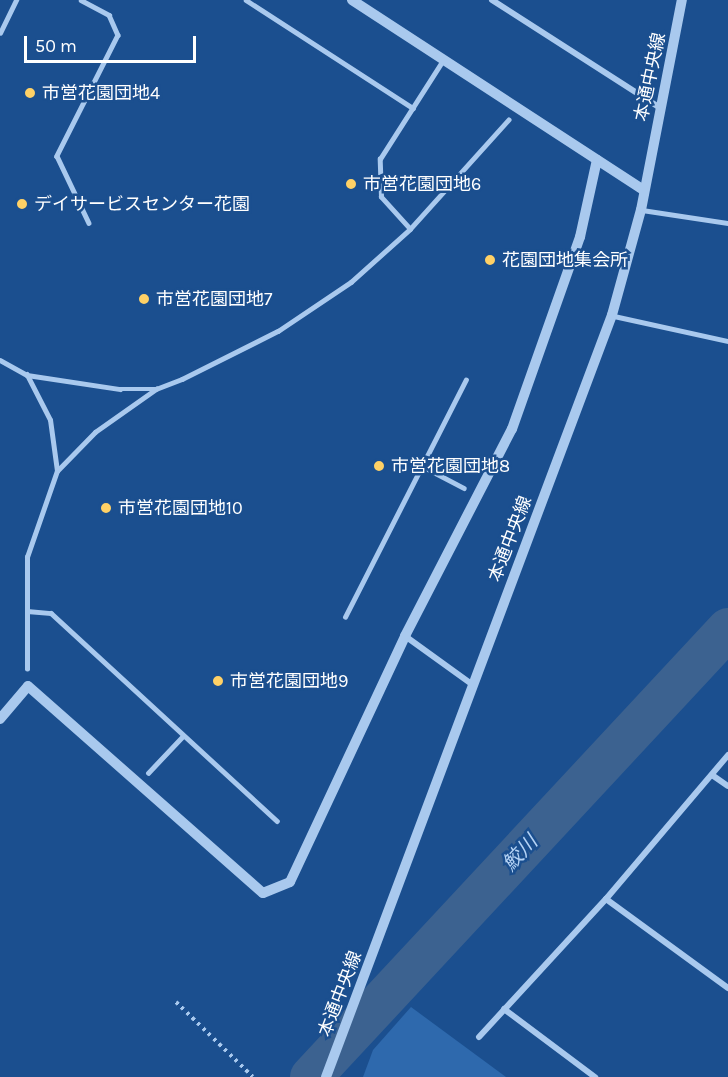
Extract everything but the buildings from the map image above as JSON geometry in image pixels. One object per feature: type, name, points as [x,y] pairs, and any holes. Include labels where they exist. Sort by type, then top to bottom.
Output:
[{"type":"street","points":[[352,0],[644,190]]},
{"type":"street","points":[[492,0],[660,108]]},
{"type":"street","name":"本通中央線","points":[[326,1077],[612,315],[641,210],[682,0]]},
{"type":"street","points":[[0,719],[28,686],[262,893],[290,882],[405,636],[512,429],[580,237],[597,160]]},
{"type":"street","points":[[405,636],[473,685]]},
{"type":"street","points":[[479,1036],[606,899],[728,755]]},
{"type":"street","points":[[712,775],[728,786]]},
{"type":"street","points":[[606,899],[728,988]]},
{"type":"street","points":[[504,1009],[595,1077]]},
{"type":"lane","points":[[0,33],[16,0]]},
{"type":"lane","points":[[81,0],[109,15],[118,35],[57,156],[89,223]]},
{"type":"lane","points":[[246,0],[413,108]]},
{"type":"lane","points":[[410,229],[381,197],[380,159],[443,60]]},
{"type":"lane","points":[[27,669],[30,540],[57,471],[95,432],[156,389],[278,331],[322,303],[410,229],[508,120]]},
{"type":"lane","points":[[641,210],[728,223]]},
{"type":"lane","points":[[612,315],[728,341]]},
{"type":"lane","points":[[0,360],[27,375],[156,389]]},
{"type":"lane","points":[[27,375],[50,420],[57,471]]},
{"type":"lane","points":[[345,617],[424,467],[466,380]]},
{"type":"lane","points":[[424,467],[464,488]]},
{"type":"lane","points":[[27,610],[51,614],[277,821]]},
{"type":"lane","points":[[148,773],[183,736]]},
{"type":"path","points":[[176,1002],[253,1077]]},
{"type":"shaded area","points":[[411,1007],[506,1077],[363,1077],[373,1050]]},
{"type":"waterway","name":"鮫川","points":[[311,1077],[728,629]]},
{"type":"place","name":"市営花園団地4","points":[[30,93]]},
{"type":"place","name":"市営花園団地6","points":[[351,184]]},
{"type":"place","name":"デイサービスセンター花園","points":[[22,204]]},
{"type":"place","name":"花園団地集会所","points":[[490,260]]},
{"type":"place","name":"市営花園団地7","points":[[144,299]]},
{"type":"place","name":"市営花園団地8","points":[[379,466]]},
{"type":"place","name":"市営花園団地10","points":[[106,508]]},
{"type":"place","name":"市営花園団地9","points":[[218,681]]}]
